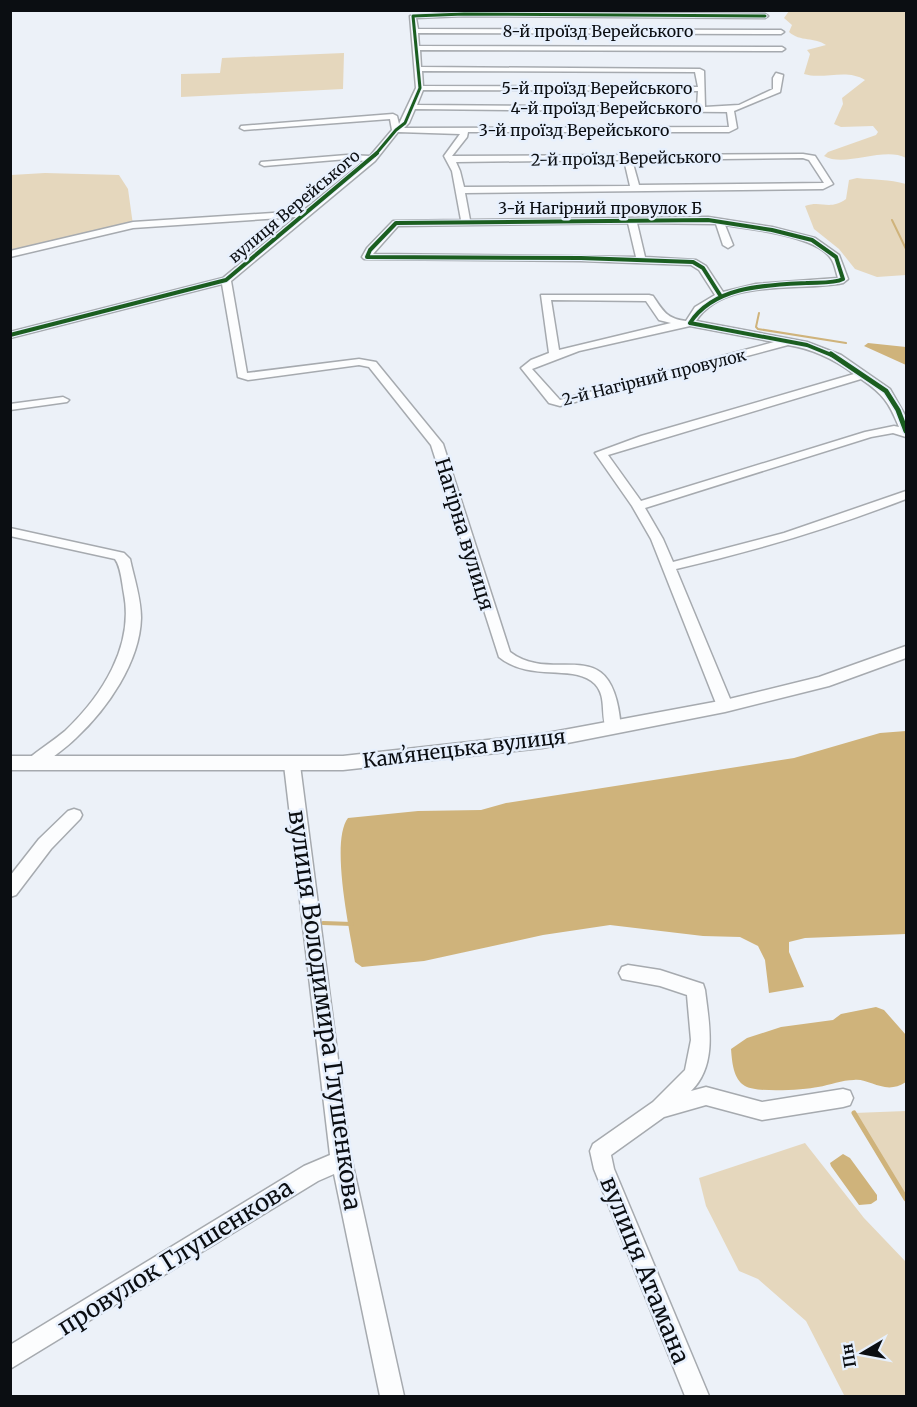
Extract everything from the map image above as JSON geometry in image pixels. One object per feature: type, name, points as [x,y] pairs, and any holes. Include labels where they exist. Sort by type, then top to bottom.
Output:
[{"type":"main road","name":"Камʼянецька вулиця","points":[[10,763],[292,765],[343,763],[507,745],[613,728],[725,706],[822,682],[906,652]]},
{"type":"street","name":"вулиця Верейського","points":[[10,335],[226,280],[372,159],[396,130],[405,123],[420,88],[420,69],[413,16],[453,14],[765,16]]},
{"type":"street","name":"8-й проїзд Верейського","points":[[415,31],[781,32]]},
{"type":"street","points":[[417,48],[782,49]]},
{"type":"street","points":[[420,69],[700,71],[701,109]]},
{"type":"street","name":"4-й проїзд Верейського","points":[[413,107],[730,110],[742,107],[777,90],[779,75]]},
{"type":"street","name":"5-й проїзд Верейського","points":[[420,88],[702,89]]},
{"type":"street","name":"3-й проїзд Верейського","points":[[396,130],[729,130],[733,128],[730,110]]},
{"type":"street","points":[[244,128],[393,116],[396,130]]},
{"type":"street","points":[[459,131],[464,133],[463,136],[448,156],[453,163],[466,222]]},
{"type":"street","name":"2-й проїзд Верейського","points":[[449,160],[802,156],[812,158],[829,184],[823,186],[635,188]]},
{"type":"street","points":[[264,164],[347,157],[372,159]]},
{"type":"street","points":[[460,190],[635,188],[627,158]]},
{"type":"street","points":[[10,254],[133,225],[306,214]]},
{"type":"street","name":"3-й Нагірний провулок Б","points":[[708,220],[779,231],[812,240],[836,257],[843,279],[752,288],[720,295],[700,264],[693,262],[641,259],[367,257],[370,250],[396,223],[466,222],[708,220]]},
{"type":"street","points":[[632,221],[641,259]]},
{"type":"street","points":[[720,223],[728,245]]},
{"type":"street","name":"Нагірна вулиця","points":[[226,280],[242,375],[359,362],[372,364],[437,444],[504,654],[511,662],[531,668],[574,667],[599,679],[609,694],[613,728]]},
{"type":"street","points":[[720,295],[698,308],[690,322],[823,351],[886,391],[898,410],[906,432]]},
{"type":"street","points":[[555,355],[546,297],[649,298],[667,324]]},
{"type":"street","name":"2-й Нагірний провулок","points":[[690,322],[667,324],[534,361],[526,369],[548,395],[560,403],[789,342]]},
{"type":"street","points":[[725,706],[687,618],[657,539],[601,453],[645,438],[863,375]]},
{"type":"street","points":[[10,407],[63,400]]},
{"type":"street","points":[[638,507],[869,434],[894,429],[906,432]]},
{"type":"street","points":[[668,567],[756,546],[857,514],[906,495]]},
{"type":"street","points":[[10,532],[119,556],[123,559],[132,599],[133,626],[125,658],[98,702],[71,734],[34,763]]},
{"type":"street","name":"вулиця Володимира Глушенкова","points":[[292,765],[342,1161],[392,1396]]},
{"type":"street","points":[[10,890],[45,844],[74,815]]},
{"type":"street","points":[[628,973],[660,978],[696,990],[701,1040],[694,1075],[659,1108]]},
{"type":"street","name":"вулиця Атамана","points":[[697,1396],[604,1169],[600,1151],[659,1108],[706,1096],[762,1111],[843,1098]]},
{"type":"street","name":"провулок Глушенкова","points":[[10,1358],[311,1173],[342,1161]]},
{"type":"shaded area","points":[[789,11],[906,11],[906,158],[887,154],[843,160],[824,156],[828,152],[876,135],[878,132],[873,126],[841,127],[834,124],[843,104],[842,98],[865,80],[843,74],[819,76],[804,74],[810,54],[807,50],[826,45],[789,32],[792,25],[784,18]]},
{"type":"shaded area","points":[[344,53],[343,89],[181,97],[181,74],[220,73],[222,58]]},
{"type":"shaded area","points":[[45,173],[119,175],[128,189],[133,225],[11,254],[11,175]]},
{"type":"shaded area","points":[[857,178],[906,184],[906,275],[877,277],[855,269],[839,249],[814,229],[805,206],[830,205],[846,199],[849,180]]},
{"type":"shaded area","points":[[868,343],[906,347],[906,365],[864,346]]},
{"type":"shaded area","points":[[906,731],[906,934],[805,938],[789,942],[789,952],[804,987],[769,993],[765,960],[758,946],[740,937],[703,936],[610,925],[543,935],[424,961],[362,967],[355,962],[341,866],[343,830],[348,818],[418,811],[481,810],[506,803],[794,758],[880,733]]},
{"type":"shaded area","points":[[876,1007],[884,1010],[906,1035],[906,1082],[898,1086],[885,1087],[854,1080],[802,1089],[759,1090],[745,1086],[738,1079],[731,1049],[747,1038],[781,1027],[833,1020],[841,1014]]},
{"type":"shaded area","points":[[906,1111],[906,1199],[854,1113]]},
{"type":"shaded area","points":[[805,1143],[864,1218],[906,1262],[906,1396],[844,1395],[806,1321],[758,1279],[739,1271],[706,1206],[699,1178]]},
{"type":"shaded area","points":[[843,1154],[850,1158],[877,1195],[877,1200],[871,1204],[859,1205],[831,1166],[830,1163]]},
{"type":"waterway","points":[[892,220],[906,249]]},
{"type":"waterway","points":[[759,313],[756,327],[758,329],[846,343]]},
{"type":"waterway","points":[[323,923],[352,924]]},
{"type":"waterway","points":[[854,1113],[906,1199]]},
{"type":"cycle path","points":[[10,335],[226,280],[372,159],[396,130],[405,123],[420,88],[413,16],[464,14],[765,16]]},
{"type":"cycle path","points":[[720,295],[703,268],[693,262],[581,258],[367,257],[370,250],[396,223],[708,220],[772,230],[812,240],[836,257],[843,279],[756,287],[734,292],[714,299],[699,309],[690,323],[807,345],[837,357],[886,391],[898,410],[906,431]]}]
